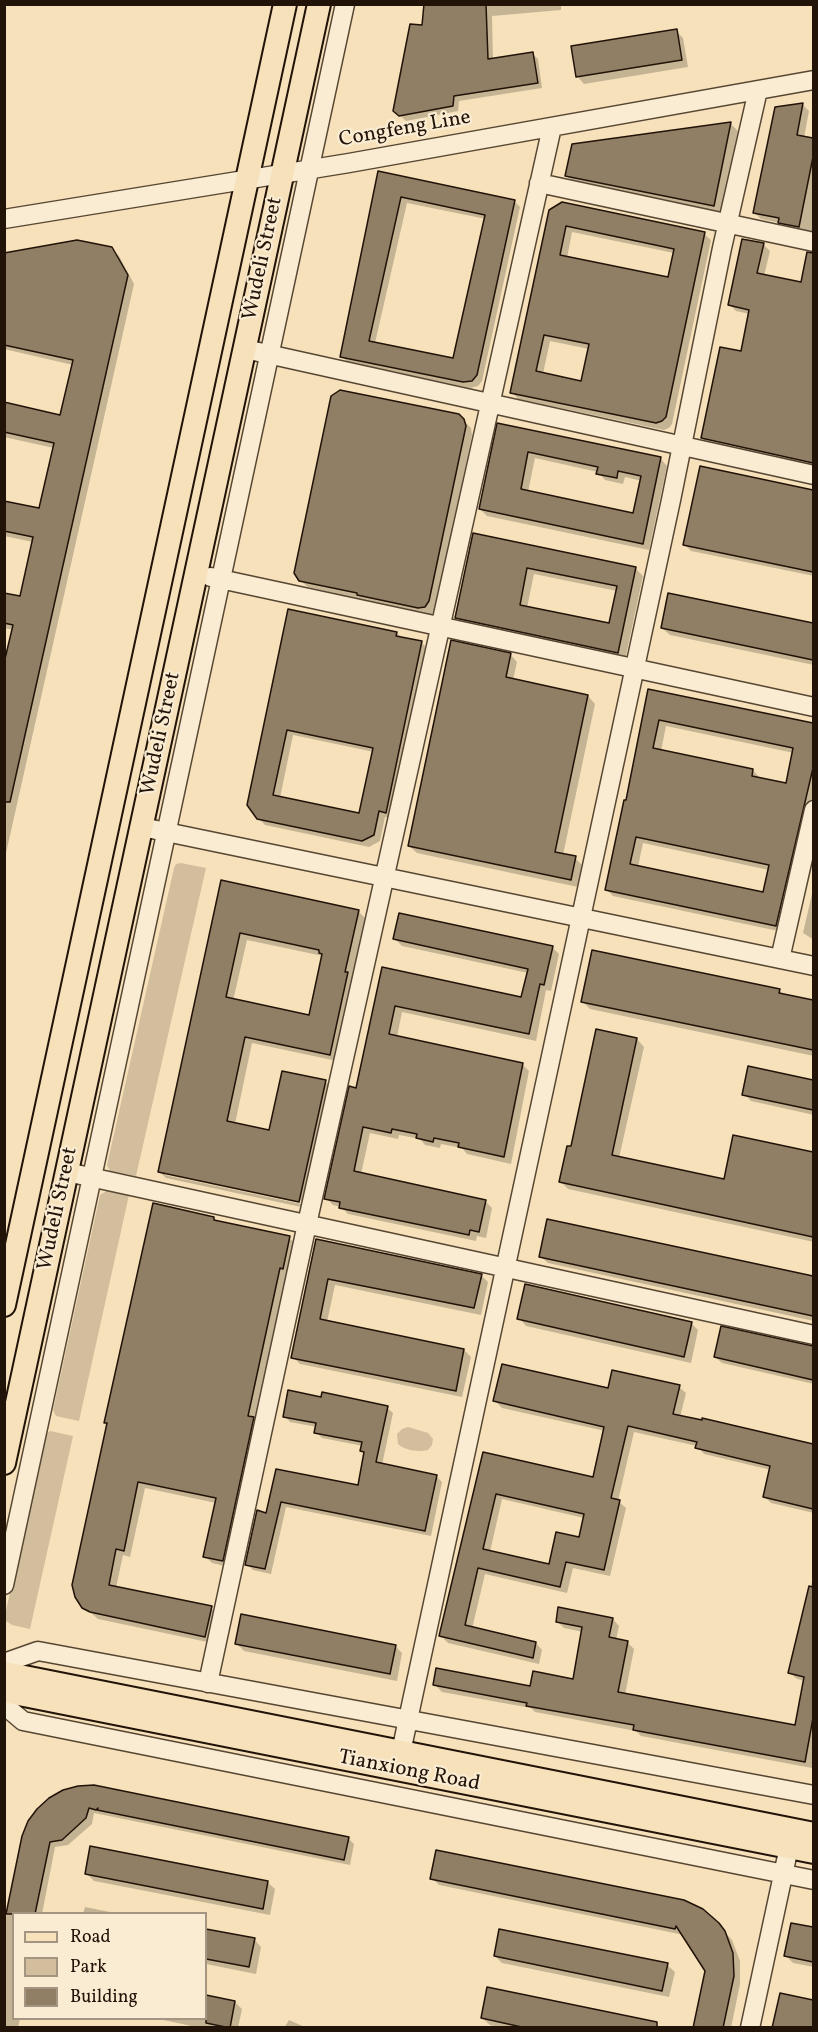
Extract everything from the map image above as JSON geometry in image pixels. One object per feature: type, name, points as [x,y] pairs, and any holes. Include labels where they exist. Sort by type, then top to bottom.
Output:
[{"type":"main road","name":"Wudeli Street","points":[[4,1305],[285,4]]},
{"type":"main road","name":"Wudeli Street","points":[[4,1463],[319,4]]},
{"type":"main road","name":"Tianxiong Road","points":[[4,1673],[813,1834]]},
{"type":"main road","name":"Tianxiong Road","points":[[4,1691],[813,1852]]},
{"type":"street","points":[[4,1585],[345,4]]},
{"type":"street","name":"Congfeng Line","points":[[4,219],[310,170],[813,80]]},
{"type":"street","points":[[401,1752],[758,90]]},
{"type":"street","points":[[208,1683],[307,1224],[552,127]]},
{"type":"street","points":[[539,183],[813,242]]},
{"type":"street","points":[[244,349],[813,475]]},
{"type":"street","points":[[196,574],[813,707]]},
{"type":"street","points":[[780,959],[813,810]]},
{"type":"street","points":[[142,827],[813,966]]},
{"type":"street","points":[[67,1172],[813,1335]]},
{"type":"street","points":[[4,1663],[38,1651],[813,1796]]},
{"type":"street","points":[[4,1705],[23,1721],[813,1880]]},
{"type":"street","points":[[750,2028],[789,1847]]},
{"type":"green space","points":[[176,864],[206,868],[136,1176],[110,1171],[107,1165],[174,868]]},
{"type":"green space","points":[[108,1190],[129,1195],[79,1421],[56,1416],[53,1410],[100,1195]]},
{"type":"green space","points":[[408,1427],[428,1433],[433,1439],[428,1450],[412,1450],[398,1444],[397,1434]]},
{"type":"green space","points":[[50,1431],[73,1436],[30,1629],[12,1625],[6,1621],[5,1615],[45,1435]]},
{"type":"building","points":[[424,4],[486,4],[488,59],[533,52],[538,83],[454,96],[453,106],[399,116],[393,111],[410,24],[422,25]]},
{"type":"building","points":[[677,29],[682,60],[576,77],[571,46]]},
{"type":"building","points":[[803,103],[797,135],[813,138],[813,157],[799,227],[778,223],[779,218],[753,213],[775,107]]},
{"type":"building","points":[[731,122],[714,206],[565,176],[572,144]]},
{"type":"building","points":[[378,171],[515,200],[477,375],[472,381],[463,382],[340,357]],"holes":[[[401,197],[485,215],[453,358],[369,341]]]},
{"type":"building","points":[[562,202],[705,232],[666,417],[662,421],[656,423],[510,393],[549,210]],"holes":[[[566,226],[674,249],[668,277],[560,255]],[[544,335],[589,344],[581,381],[536,371]]]},
{"type":"building","points":[[742,239],[764,243],[757,273],[801,282],[807,252],[813,253],[813,463],[701,438],[720,347],[741,351],[749,310],[728,305]]},
{"type":"building","points":[[77,240],[112,247],[128,275],[10,802],[4,802],[4,663],[13,625],[4,623],[4,593],[20,596],[33,537],[4,531],[4,501],[39,508],[54,443],[4,432],[4,402],[60,415],[73,360],[4,345],[4,253]]},
{"type":"building","points":[[340,390],[459,414],[464,419],[466,426],[429,601],[425,607],[418,608],[299,581],[294,573],[331,396]]},
{"type":"building","points":[[497,423],[661,457],[643,544],[479,509]],"holes":[[[528,452],[598,467],[596,474],[617,478],[618,471],[641,476],[633,513],[521,489]]]},
{"type":"building","points":[[700,466],[813,490],[813,572],[683,545]]},
{"type":"building","points":[[473,533],[636,567],[618,653],[455,618]],"holes":[[[527,568],[617,586],[609,623],[520,605]]]},
{"type":"building","points":[[668,593],[813,623],[813,660],[661,628]]},
{"type":"building","points":[[288,609],[397,632],[396,636],[422,641],[386,813],[379,811],[374,835],[362,841],[257,819],[247,805]],"holes":[[[287,730],[373,748],[359,813],[273,795]]]},
{"type":"building","points":[[451,640],[511,653],[506,677],[588,695],[555,852],[576,856],[571,880],[408,846]]},
{"type":"building","points":[[648,689],[813,723],[813,768],[776,926],[605,890],[624,800],[626,800]],"holes":[[[659,720],[793,748],[786,783],[752,776],[753,769],[653,748]],[[636,837],[769,865],[763,892],[630,864]]]},
{"type":"building","points":[[221,880],[359,910],[330,1055],[245,1037],[227,1121],[269,1130],[282,1071],[326,1080],[299,1202],[158,1172]],"holes":[[[240,933],[319,950],[322,954],[309,1015],[226,997]]]},
{"type":"building","points":[[399,913],[553,946],[544,985],[540,984],[529,1034],[395,1006],[389,1034],[523,1063],[504,1157],[458,1147],[459,1143],[434,1138],[433,1142],[416,1138],[417,1134],[392,1129],[391,1133],[363,1127],[354,1171],[486,1200],[479,1232],[470,1230],[469,1235],[339,1208],[340,1202],[324,1199],[349,1086],[356,1088],[382,967],[521,997],[528,969],[393,939]]},
{"type":"building","points":[[592,950],[780,989],[779,993],[813,1000],[813,1050],[581,1002]]},
{"type":"building","points":[[596,1029],[637,1038],[612,1155],[724,1179],[733,1135],[813,1152],[813,1237],[559,1182],[567,1146],[571,1146]]},
{"type":"building","points":[[748,1066],[813,1080],[813,1110],[742,1095]]},
{"type":"building","points":[[153,1203],[214,1217],[214,1220],[290,1236],[283,1269],[280,1268],[248,1416],[254,1417],[223,1561],[203,1557],[216,1498],[138,1482],[124,1551],[116,1549],[109,1585],[212,1606],[205,1637],[90,1612],[82,1608],[75,1597],[72,1585],[107,1423],[104,1423]]},
{"type":"building","points":[[547,1219],[813,1276],[813,1316],[539,1257]]},
{"type":"building","points":[[316,1239],[482,1274],[474,1308],[328,1279],[320,1319],[464,1349],[456,1391],[291,1358]]},
{"type":"building","points":[[525,1284],[692,1322],[684,1357],[517,1319]]},
{"type":"building","points":[[721,1326],[813,1346],[813,1380],[714,1357]]},
{"type":"building","points":[[502,1364],[608,1388],[612,1370],[680,1385],[673,1414],[702,1420],[702,1418],[813,1444],[813,1509],[763,1497],[770,1466],[695,1448],[697,1442],[628,1426],[611,1498],[620,1500],[604,1570],[566,1562],[560,1587],[478,1568],[465,1625],[536,1642],[533,1658],[439,1636],[483,1452],[593,1477],[604,1427],[493,1401]],"holes":[[[496,1494],[584,1514],[579,1537],[556,1532],[549,1564],[483,1549]]]},
{"type":"building","points":[[288,1390],[321,1397],[322,1392],[388,1406],[376,1462],[437,1475],[425,1531],[281,1502],[265,1569],[245,1565],[257,1510],[266,1513],[276,1469],[358,1485],[364,1452],[360,1451],[362,1442],[314,1433],[316,1423],[283,1417]]},
{"type":"building","points":[[809,1586],[813,1587],[813,1718],[805,1762],[633,1730],[634,1725],[526,1706],[527,1703],[433,1685],[436,1668],[530,1686],[533,1671],[573,1679],[582,1627],[556,1622],[558,1607],[613,1618],[609,1637],[628,1641],[618,1692],[795,1725],[804,1677],[788,1673]]},
{"type":"building","points":[[241,1614],[396,1645],[390,1674],[235,1644]]},
{"type":"building","points":[[94,1785],[349,1837],[344,1860],[89,1808],[86,1818],[62,1840],[50,1842],[35,1912],[6,1914],[22,1836],[28,1821],[49,1798],[63,1790]]},
{"type":"building","points":[[90,1846],[268,1881],[263,1909],[85,1874]]},
{"type":"building","points":[[436,1850],[684,1900],[703,1909],[725,1931],[733,1953],[734,1976],[723,2028],[693,2028],[705,1971],[676,1926],[675,1929],[430,1879]]},
{"type":"building","points":[[791,1923],[813,1927],[813,1962],[784,1956]]},
{"type":"building","points":[[207,1929],[255,1938],[249,1967],[207,1959]]},
{"type":"building","points":[[499,1929],[668,1963],[662,1991],[494,1956]]},
{"type":"building","points":[[487,1987],[657,2022],[657,2028],[526,2028],[481,2018]]},
{"type":"building","points":[[780,1993],[813,2000],[813,2028],[772,2028]]},
{"type":"building","points":[[207,1995],[235,2001],[230,2028],[206,2023]]}]
